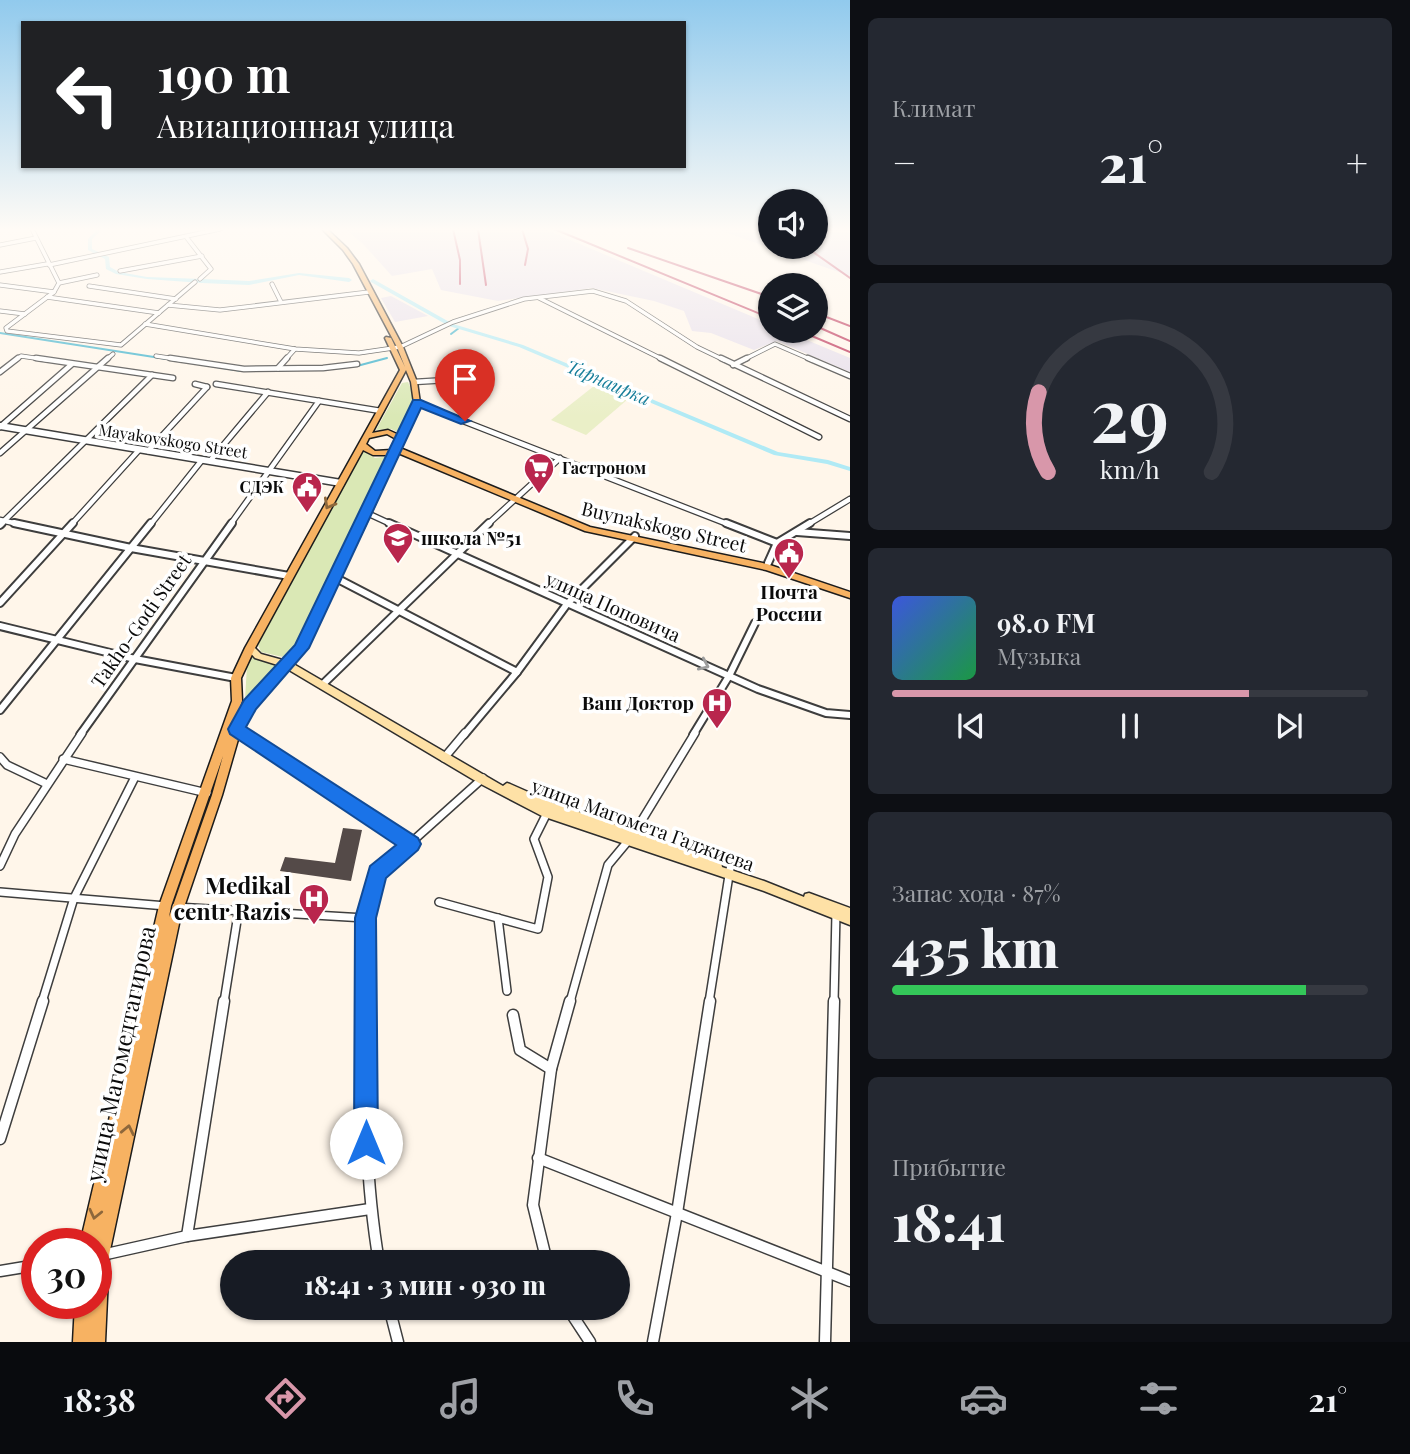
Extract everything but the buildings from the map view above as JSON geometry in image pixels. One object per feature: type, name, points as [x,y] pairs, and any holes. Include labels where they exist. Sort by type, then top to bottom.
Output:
[{"type":"main road","points":[[366,293],[414,382],[417,403]]},
{"type":"main road","name":"улица Магомедтагирова","points":[[211,794],[237,701],[236,678],[289,576],[406,370]]},
{"type":"main road","name":"улица Магомедтагирова","points":[[92,1228],[171,906],[236,729],[250,704],[301,648],[417,403]]},
{"type":"main road","points":[[388,432],[399,438],[398,447],[389,454],[372,453],[365,441],[373,433],[388,432]]},
{"type":"main road","name":"Buynakskogo Street","points":[[398,447],[588,529],[768,563],[850,592]]},
{"type":"main road","name":"Buynakskogo Street","points":[[633,538],[767,567],[850,592]]},
{"type":"main road","name":"улица Магомета Гаджиева","points":[[250,648],[258,656],[289,663],[483,778],[548,810],[837,911],[850,913]]},
{"type":"main road","name":"улица Магомедтагирова","points":[[105,1228],[171,906]]},
{"type":"main road","name":"улица Магомета Гаджиева","points":[[837,911],[850,920]]},
{"type":"main road","points":[[81,1342],[82,1319]]},
{"type":"main road","name":"улица Магомедтагирова","points":[[97,1342],[98,1319]]},
{"type":"street","points":[[54,292],[6,328],[7,331],[119,345],[185,292]]},
{"type":"street","points":[[127,292],[176,299]]},
{"type":"street","points":[[276,292],[281,302]]},
{"type":"street","points":[[145,324],[295,349],[339,353],[397,347],[453,322],[537,297],[580,292]]},
{"type":"street","points":[[598,292],[626,301],[669,330],[733,365],[850,419]]},
{"type":"street","points":[[168,305],[220,310],[366,293]]},
{"type":"street","points":[[47,297],[159,313]]},
{"type":"street","points":[[537,297],[819,437]]},
{"type":"street","points":[[92,311],[100,304]]},
{"type":"street","points":[[0,311],[25,314]]},
{"type":"street","points":[[733,365],[775,344],[850,376]]},
{"type":"street","points":[[278,368],[295,349]]},
{"type":"street","points":[[0,453],[113,354]]},
{"type":"street","points":[[0,372],[21,356],[173,379]]},
{"type":"street","points":[[156,356],[244,369],[357,364]]},
{"type":"street","points":[[0,427],[72,364]]},
{"type":"street","points":[[1,522],[152,376]]},
{"type":"street","points":[[414,382],[447,380],[474,393]]},
{"type":"street","points":[[148,451],[207,387],[195,384]]},
{"type":"street","points":[[216,384],[381,411]]},
{"type":"street","points":[[210,461],[268,393]]},
{"type":"street","name":"Takho-Godi Street","points":[[0,866],[15,834],[62,760],[319,401]]},
{"type":"street","points":[[417,403],[777,543]]},
{"type":"street","name":"Mayakovskogo Street","points":[[0,427],[341,483]]},
{"type":"street","points":[[0,603],[139,450]]},
{"type":"street","points":[[324,684],[559,458]]},
{"type":"street","points":[[0,710],[202,460]]},
{"type":"street","points":[[768,563],[777,543],[850,499]]},
{"type":"street","name":"улица Поповича","points":[[367,513],[729,676],[825,713],[850,715]]},
{"type":"street","points":[[1,522],[289,576]]},
{"type":"street","points":[[797,532],[850,536]]},
{"type":"street","points":[[445,756],[517,672],[568,604],[633,538]]},
{"type":"street","points":[[336,578],[517,672]]},
{"type":"street","points":[[544,1250],[533,1205],[551,1069],[608,864],[630,839],[729,676],[755,623]]},
{"type":"street","points":[[0,626],[135,659],[236,678]]},
{"type":"street","points":[[236,729],[411,844]]},
{"type":"street","points":[[0,757],[7,765],[47,784]]},
{"type":"street","points":[[62,760],[211,794]]},
{"type":"street","points":[[0,1139],[74,898],[135,777]]},
{"type":"street","points":[[377,1250],[370,1209],[366,1143],[365,918],[377,873],[483,778]]},
{"type":"street","points":[[439,902],[538,929],[548,877],[534,839],[548,810]]},
{"type":"street","points":[[653,1342],[677,1213],[729,872]]},
{"type":"street","points":[[0,892],[365,918]]},
{"type":"street","points":[[187,1236],[239,908]]},
{"type":"street","points":[[825,1342],[837,911]]},
{"type":"street","points":[[498,918],[507,991]]},
{"type":"street","points":[[513,1015],[520,1050],[551,1069]]},
{"type":"street","points":[[538,1158],[850,1281]]},
{"type":"street","points":[[112,1252],[187,1236],[370,1209]]},
{"type":"street","points":[[0,1271],[21,1268]]},
{"type":"street","points":[[393,1320],[398,1342]]},
{"type":"street","points":[[576,1320],[590,1342]]},
{"type":"shaded area","points":[[449,292],[566,292],[498,301]]},
{"type":"shaded area","points":[[609,292],[693,292],[758,319],[758,343],[772,343],[754,350],[711,333],[692,331],[684,311],[654,301]]},
{"type":"shaded area","points":[[391,296],[428,316],[395,322],[381,298]]},
{"type":"shaded area","points":[[782,343],[814,343],[850,358],[850,372]]},
{"type":"green space","points":[[408,382],[412,402],[400,433],[391,429],[376,430],[402,383]]},
{"type":"green space","points":[[594,386],[628,399],[586,435],[551,420]]},
{"type":"green space","points":[[363,451],[375,458],[391,456],[292,653],[283,657],[261,652],[258,645]]},
{"type":"green space","points":[[252,657],[278,666],[245,700],[247,665]]},
{"type":"waterway","name":"Тарнаирка","points":[[392,292],[451,325],[521,346],[776,454],[828,462],[850,469]]},
{"type":"waterway","points":[[451,334],[459,328]]},
{"type":"waterway","points":[[0,333],[173,360]]},
{"type":"waterway","points":[[357,366],[387,358]]},
{"type":"waterway","points":[[204,365],[242,371]]},
{"type":"waterway","points":[[249,371],[343,368]]},
{"type":"railway","points":[[706,292],[758,313]]},
{"type":"railway","points":[[828,318],[850,326]]},
{"type":"railway","points":[[828,331],[850,341]]},
{"type":"railway","points":[[828,343],[850,352]]},
{"type":"place","name":"Гастроном","points":[[539,495]]},
{"type":"place","name":"СДЭК","points":[[307,514]]},
{"type":"place","name":"школа №51","points":[[398,565]]},
{"type":"place","name":"Почта России","points":[[789,580]]},
{"type":"place","name":"Ваш Доктор","points":[[717,730]]},
{"type":"place","name":"Medikal centr Razis","points":[[314,926]]},
{"type":"route","points":[[366,1143],[365,918],[377,873],[411,844],[236,729],[250,704],[301,648],[417,403],[465,421]]}]
